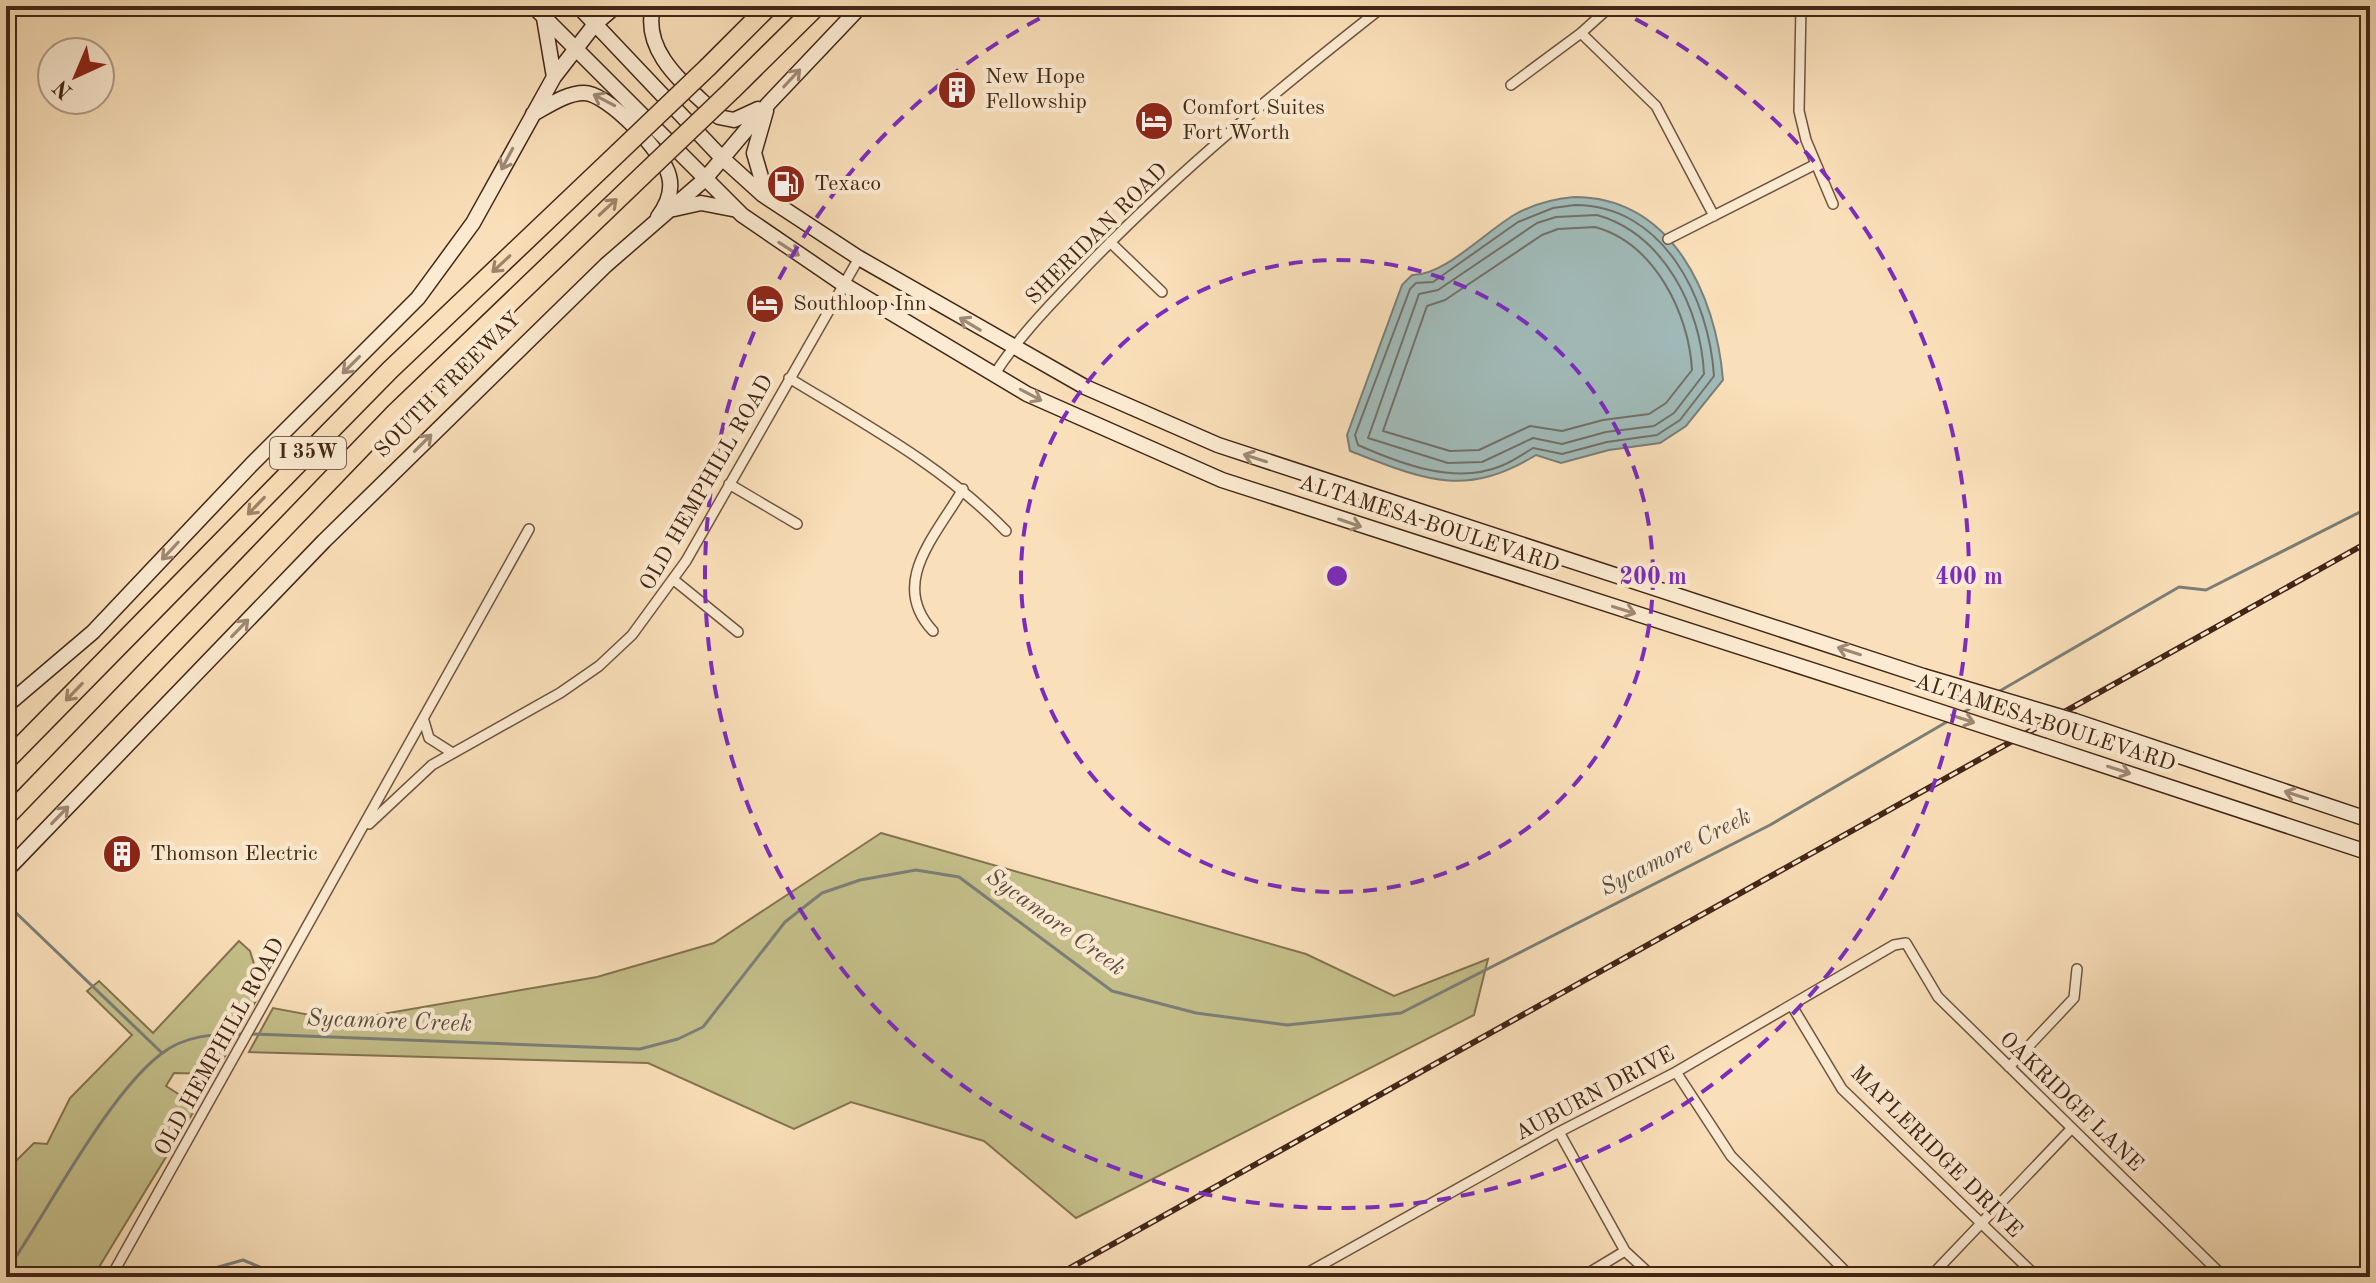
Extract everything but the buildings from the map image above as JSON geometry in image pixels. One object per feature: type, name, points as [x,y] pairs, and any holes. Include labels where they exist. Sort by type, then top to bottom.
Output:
[{"type":"highway","name":"I 35W","points":[[6,761],[390,370],[769,6]]},
{"type":"highway","name":"SOUTH FREEWAY","points":[[6,817],[395,413],[817,6]]},
{"type":"main road","name":"ALTAMESA BOULEVARD","points":[[533,6],[736,211],[843,284],[994,375],[1071,416],[1222,480],[2370,853]]},
{"type":"main road","name":"ALTAMESA BOULEVARD","points":[[578,6],[721,157],[769,199],[859,258],[1011,348],[1130,409],[1218,445],[1923,676],[2075,721],[2370,820]]},
{"type":"main road","points":[[6,706],[93,632],[251,465],[418,298],[473,223],[554,77],[595,24],[616,6]]},
{"type":"main road","points":[[653,6],[652,34],[658,51],[719,117],[734,120],[746,117],[769,103]]},
{"type":"main road","name":"SOUTH FREEWAY","points":[[6,871],[324,541],[579,291],[704,180],[769,103],[861,6]]},
{"type":"main road","points":[[544,17],[554,77]]},
{"type":"main road","points":[[530,116],[569,95],[583,93],[595,94],[616,107],[666,167],[670,178],[667,203],[648,230]]},
{"type":"main road","points":[[769,103],[754,153],[757,172],[769,199]]},
{"type":"main road","points":[[670,211],[701,203],[736,211]]},
{"type":"street","name":"SHERIDAN ROAD","points":[[994,375],[1011,348],[1110,242],[1222,140],[1384,6]]},
{"type":"street","points":[[1511,85],[1581,33],[1611,6]]},
{"type":"street","points":[[1801,6],[1797,95],[1802,125],[1833,204]]},
{"type":"street","points":[[1581,33],[1656,106],[1714,216]]},
{"type":"street","points":[[1668,239],[1816,164]]},
{"type":"street","points":[[1110,242],[1162,292]]},
{"type":"street","name":"OLD HEMPHILL ROAD","points":[[359,835],[404,788],[451,752],[560,693],[599,666],[632,635],[674,580],[859,258]]},
{"type":"street","points":[[789,378],[928,463],[963,489],[1006,531]]},
{"type":"street","points":[[729,484],[797,524]]},
{"type":"street","points":[[933,631],[916,609],[912,583],[963,489]]},
{"type":"street","name":"OLD HEMPHILL ROAD","points":[[114,1273],[529,529]]},
{"type":"street","points":[[674,580],[738,632]]},
{"type":"street","points":[[424,719],[429,738],[451,752]]},
{"type":"street","name":"AUBURN DRIVE","points":[[1300,1277],[1559,1132],[1676,1072],[1894,945],[1906,943]]},
{"type":"street","name":"OAKRIDGE LANE","points":[[1906,943],[1938,997],[2224,1277]]},
{"type":"street","points":[[2009,1067],[2074,998],[2077,969]]},
{"type":"street","name":"MAPLERIDGE DRIVE","points":[[1792,1006],[1842,1089],[2037,1277]]},
{"type":"street","points":[[1676,1072],[1731,1156],[1851,1277]]},
{"type":"street","points":[[1930,1277],[2072,1128]]},
{"type":"street","points":[[1559,1132],[1625,1251],[1653,1277]]},
{"type":"street","points":[[1582,1277],[1625,1251]]},
{"type":"shaded area","points":[[881,833],[1306,954],[1394,996],[1488,959],[1474,1015],[1076,1218],[984,1141],[851,1102],[794,1129],[648,1063],[249,1052],[273,1008],[342,1021],[597,977],[714,943]]},
{"type":"shaded area","points":[[239,941],[250,951],[262,990],[215,1074],[174,1073],[166,1086],[197,1106],[93,1277],[6,1277],[6,1171],[34,1143],[47,1144],[70,1098],[132,1035],[87,991],[99,981],[153,1033]]},
{"type":"water","points":[[1574,197],[1608,201],[1638,214],[1662,232],[1683,257],[1699,285],[1711,316],[1723,380],[1686,426],[1660,443],[1609,450],[1561,463],[1536,455],[1510,469],[1465,480],[1422,476],[1350,451],[1347,435],[1402,285],[1412,275],[1451,261],[1521,211]]},
{"type":"waterway","name":"Sycamore Creek","points":[[1998,692],[2179,587],[2206,590],[2370,507]]},
{"type":"waterway","name":"Sycamore Creek","points":[[1964,712],[1985,700]]},
{"type":"waterway","name":"Sycamore Creek","points":[[251,1034],[640,1049],[678,1039],[703,1027],[785,922],[822,893],[860,880],[916,870],[959,877],[1112,991],[1196,1013],[1287,1025],[1401,1013],[1770,825],[1950,720]]},
{"type":"waterway","points":[[11,908],[161,1052]]},
{"type":"waterway","name":"Sycamore Creek","points":[[6,1262],[17,1255],[103,1120],[142,1071],[161,1054],[190,1039],[243,1034]]},
{"type":"waterway","points":[[183,1277],[243,1260],[284,1277]]},
{"type":"waterway","points":[[44,1277],[86,1271],[109,1277]]},
{"type":"railway","points":[[1054,1277],[2370,541]]},
{"type":"place","name":"New Hope Fellowship","points":[[957,90]]},
{"type":"place","name":"Comfort Suites Fort Worth","points":[[1154,121]]},
{"type":"place","name":"Texaco","points":[[786,184]]},
{"type":"place","name":"Southloop Inn","points":[[765,304]]},
{"type":"place","name":"Thomson Electric","points":[[122,854]]}]
